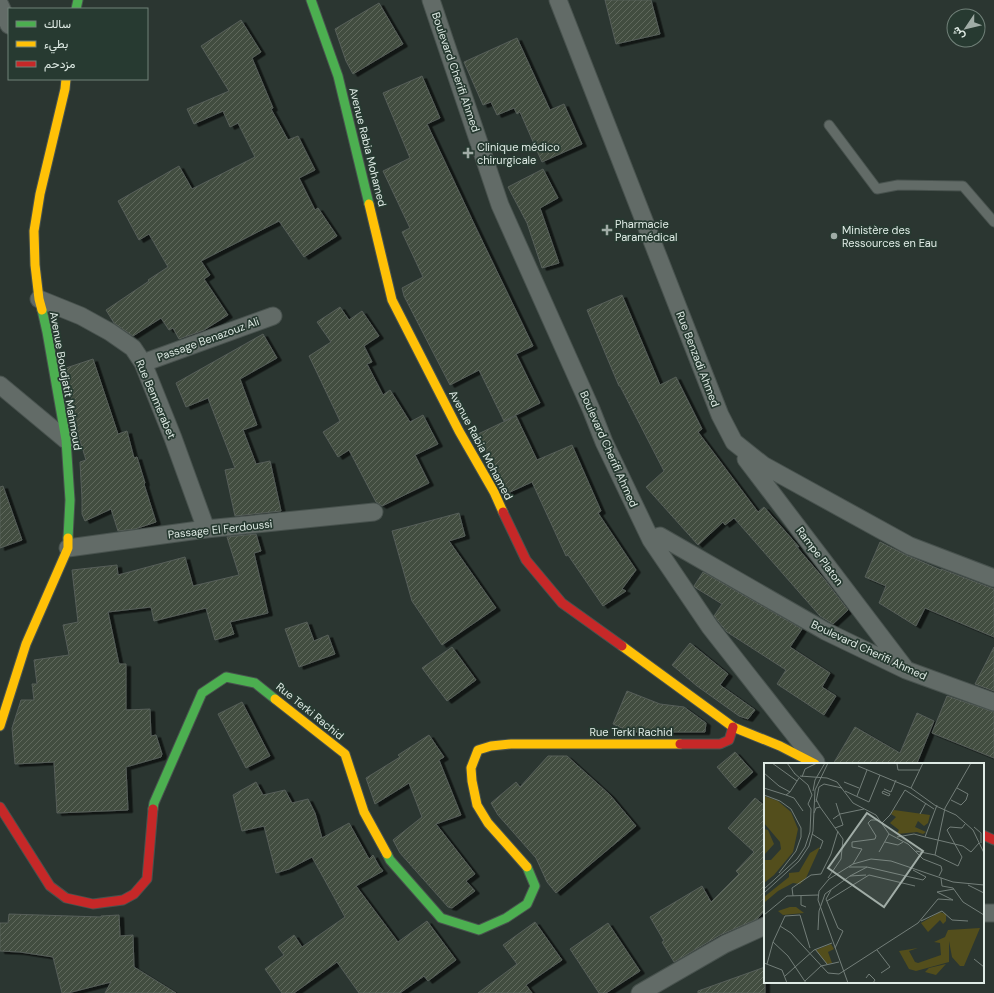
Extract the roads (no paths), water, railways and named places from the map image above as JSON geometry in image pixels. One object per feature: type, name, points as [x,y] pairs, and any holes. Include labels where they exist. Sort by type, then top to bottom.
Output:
[{"type":"main road","name":"Avenue Rabia Mohamed","points":[[311,0],[338,76],[392,300],[459,431],[494,492],[526,560],[562,603],[733,727],[780,746],[814,763]]},
{"type":"main road","name":"Avenue Boudjatit Mahmoud","points":[[0,726],[26,644],[68,548],[70,500],[66,440],[34,265],[34,231],[62,82]]},
{"type":"main road","name":"Rue Terki Rachid","points":[[0,807],[50,886],[66,898],[93,904],[123,900],[134,894],[147,880],[154,803],[202,693],[226,677],[255,682],[345,754],[364,812],[390,860],[441,918],[479,930],[506,918],[527,904],[535,886],[527,866],[488,823],[477,805],[471,768],[478,750],[490,746],[510,744],[720,744],[729,740],[733,727]]},
{"type":"main road","points":[[984,835],[994,840]]},
{"type":"street","name":"Boulevard Cherifi Ahmed","points":[[432,0],[500,205],[591,409],[604,442],[651,540],[660,536],[825,631],[906,670],[994,702]]},
{"type":"street","name":"Rue Benzadi Ahmed","points":[[558,0],[720,415],[734,442],[763,465],[910,546],[994,578]]},
{"type":"street","points":[[0,5],[8,23]]},
{"type":"street","name":"Rue Benmerabet","points":[[39,299],[81,316],[110,332],[133,348],[143,363],[173,438],[206,529]]},
{"type":"street","name":"Passage Benazouz Ali","points":[[143,363],[273,316]]},
{"type":"street","points":[[0,385],[66,440]]},
{"type":"street","name":"Rampe Platon","points":[[734,442],[906,670]]},
{"type":"street","name":"Passage El Ferdoussi","points":[[68,548],[206,529],[374,512]]},
{"type":"street","points":[[651,540],[710,627],[815,763]]},
{"type":"street","points":[[640,993],[725,944],[764,926]]},
{"type":"lane","points":[[829,125],[877,189],[898,186],[962,186],[994,222]]},
{"type":"place","name":"Clinique médico chirurgicale","points":[[468,153]]},
{"type":"place","name":"Pharmacie Paramédical","points":[[607,230]]},
{"type":"place","name":"Ministère des Ressources en Eau","points":[[834,236]]}]
